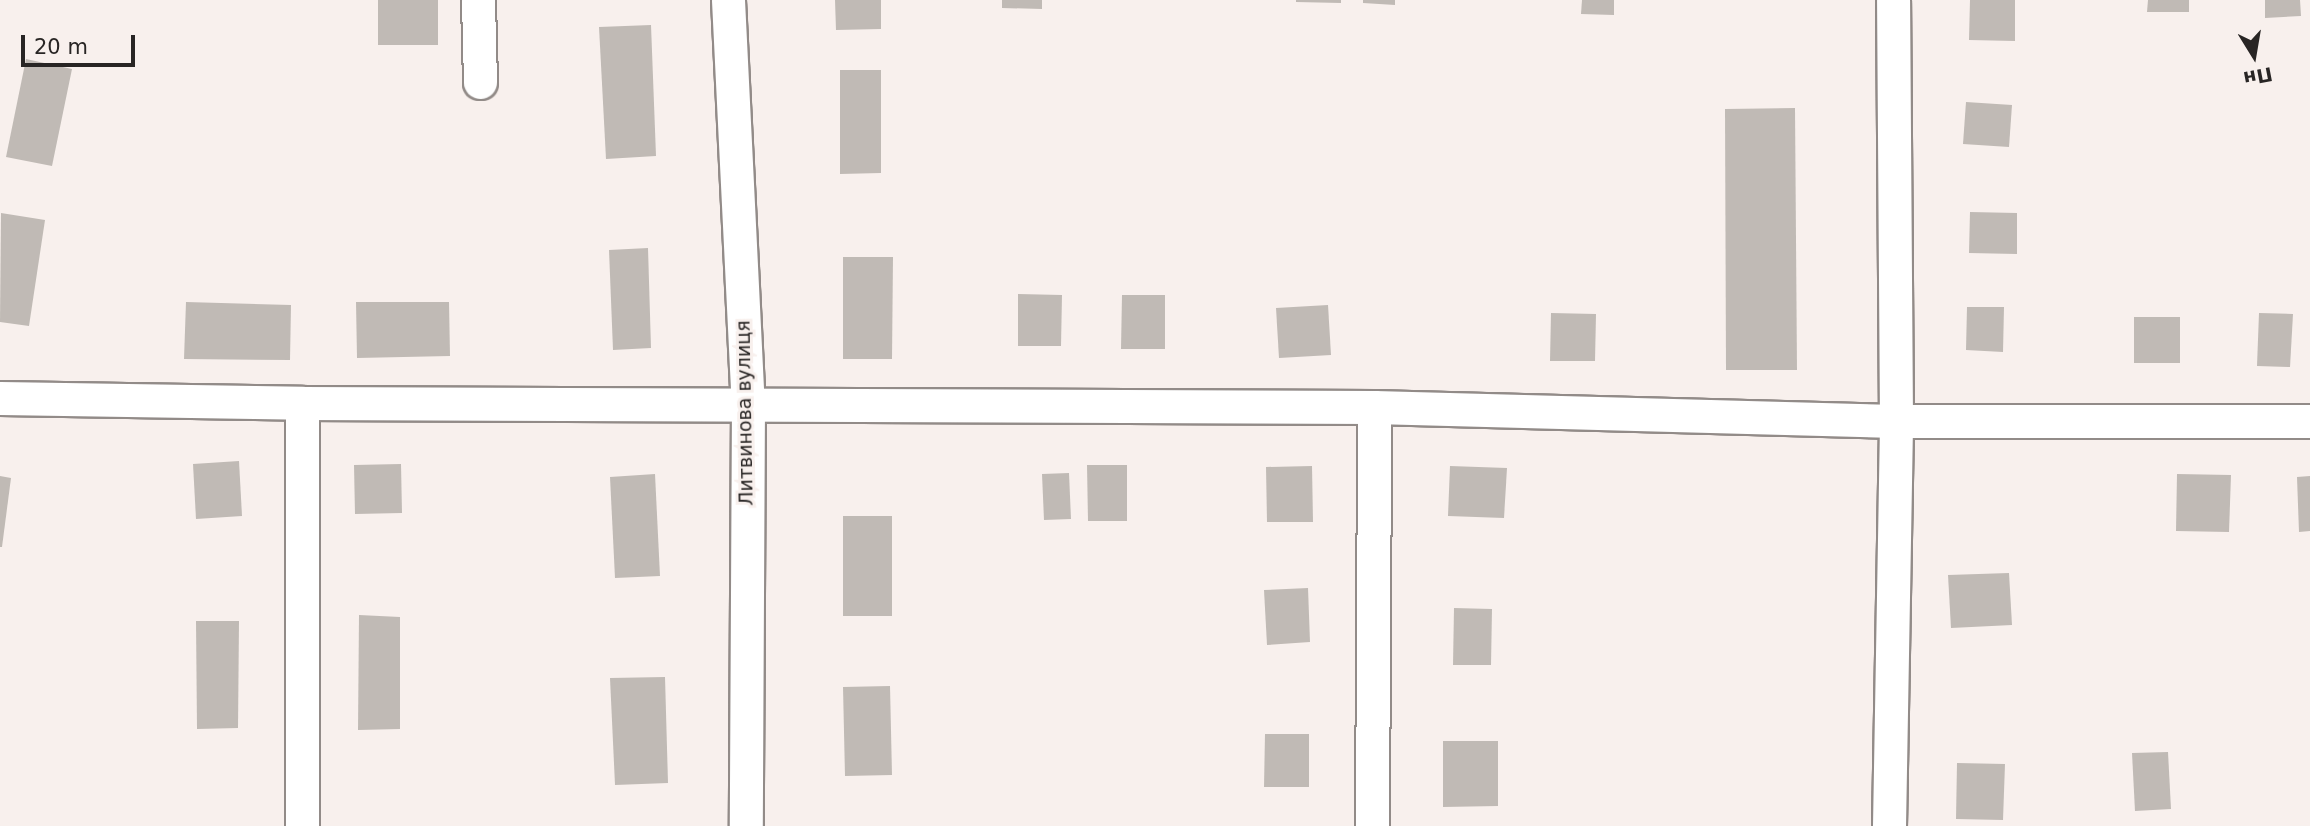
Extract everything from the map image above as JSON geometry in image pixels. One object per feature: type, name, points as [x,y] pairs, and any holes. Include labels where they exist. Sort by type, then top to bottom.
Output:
[{"type":"street","points":[[478,0],[480,82]]},
{"type":"street","name":"Литвинова вулиця","points":[[728,0],[748,403],[746,826]]},
{"type":"street","points":[[1889,826],[1896,421],[1893,0]]},
{"type":"street","points":[[0,398],[302,403],[1374,407],[1896,421],[2310,421]]},
{"type":"street","points":[[302,403],[302,826]]},
{"type":"street","points":[[1372,826],[1374,407]]},
{"type":"building","points":[[378,0],[438,0],[438,45],[378,45]]},
{"type":"building","points":[[835,0],[881,0],[881,29],[836,30]]},
{"type":"building","points":[[1002,0],[1042,0],[1042,9],[1002,8]]},
{"type":"building","points":[[1341,0],[1341,3],[1296,2]]},
{"type":"building","points":[[1363,0],[1395,0],[1395,5],[1363,3]]},
{"type":"building","points":[[1582,0],[1614,0],[1614,15],[1581,14]]},
{"type":"building","points":[[1970,0],[2015,0],[2015,41],[1969,40]]},
{"type":"building","points":[[2148,0],[2189,0],[2189,12],[2147,12]]},
{"type":"building","points":[[2265,0],[2300,0],[2301,16],[2265,18]]},
{"type":"building","points":[[651,25],[656,156],[606,159],[599,27]]},
{"type":"building","points":[[26,59],[72,69],[52,166],[6,157]]},
{"type":"building","points":[[840,70],[881,70],[881,173],[840,174]]},
{"type":"building","points":[[1966,102],[2012,105],[2009,147],[1963,144]]},
{"type":"building","points":[[1795,108],[1797,370],[1726,370],[1725,109]]},
{"type":"building","points":[[1970,212],[2017,213],[2017,254],[1969,253]]},
{"type":"building","points":[[1,213],[45,220],[29,326],[0,322]]},
{"type":"building","points":[[648,248],[651,348],[613,350],[609,250]]},
{"type":"building","points":[[843,257],[893,257],[892,359],[843,359]]},
{"type":"building","points":[[1018,294],[1062,295],[1061,346],[1018,346]]},
{"type":"building","points":[[1122,295],[1165,295],[1165,349],[1121,349]]},
{"type":"building","points":[[186,302],[291,305],[290,360],[184,359]]},
{"type":"building","points":[[356,302],[449,302],[450,356],[357,358]]},
{"type":"building","points":[[1328,305],[1331,355],[1279,358],[1276,308]]},
{"type":"building","points":[[1967,307],[2004,307],[2003,352],[1966,350]]},
{"type":"building","points":[[1551,313],[1596,314],[1595,361],[1550,361]]},
{"type":"building","points":[[2259,313],[2293,314],[2290,367],[2257,366]]},
{"type":"building","points":[[2134,317],[2180,317],[2180,363],[2134,363]]},
{"type":"building","points":[[239,461],[242,516],[196,519],[193,464]]},
{"type":"building","points":[[401,464],[402,513],[355,514],[354,465]]},
{"type":"building","points":[[1087,465],[1127,465],[1127,521],[1088,521]]},
{"type":"building","points":[[1312,466],[1313,522],[1267,522],[1266,467]]},
{"type":"building","points":[[1450,466],[1507,468],[1504,518],[1448,516]]},
{"type":"building","points":[[1069,473],[1071,519],[1044,520],[1042,474]]},
{"type":"building","points":[[655,474],[660,576],[615,578],[610,477]]},
{"type":"building","points":[[2177,474],[2231,475],[2229,532],[2176,531]]},
{"type":"building","points":[[0,476],[11,478],[2,547],[0,547]]},
{"type":"building","points":[[2310,476],[2310,531],[2299,532],[2297,477]]},
{"type":"building","points":[[843,516],[892,516],[892,616],[843,616]]},
{"type":"building","points":[[2009,573],[2012,625],[1951,628],[1948,575]]},
{"type":"building","points":[[1308,588],[1310,642],[1267,645],[1264,590]]},
{"type":"building","points":[[1454,608],[1492,609],[1491,665],[1453,665]]},
{"type":"building","points":[[359,615],[400,617],[400,729],[358,730]]},
{"type":"building","points":[[196,621],[239,621],[238,728],[197,729]]},
{"type":"building","points":[[665,677],[668,783],[615,785],[610,678]]},
{"type":"building","points":[[890,686],[892,775],[845,776],[843,687]]},
{"type":"building","points":[[1265,734],[1309,734],[1309,787],[1264,787]]},
{"type":"building","points":[[1443,741],[1498,741],[1498,806],[1443,807]]},
{"type":"building","points":[[2168,752],[2171,809],[2135,811],[2132,753]]},
{"type":"building","points":[[1957,763],[2005,764],[2003,820],[1956,819]]}]
